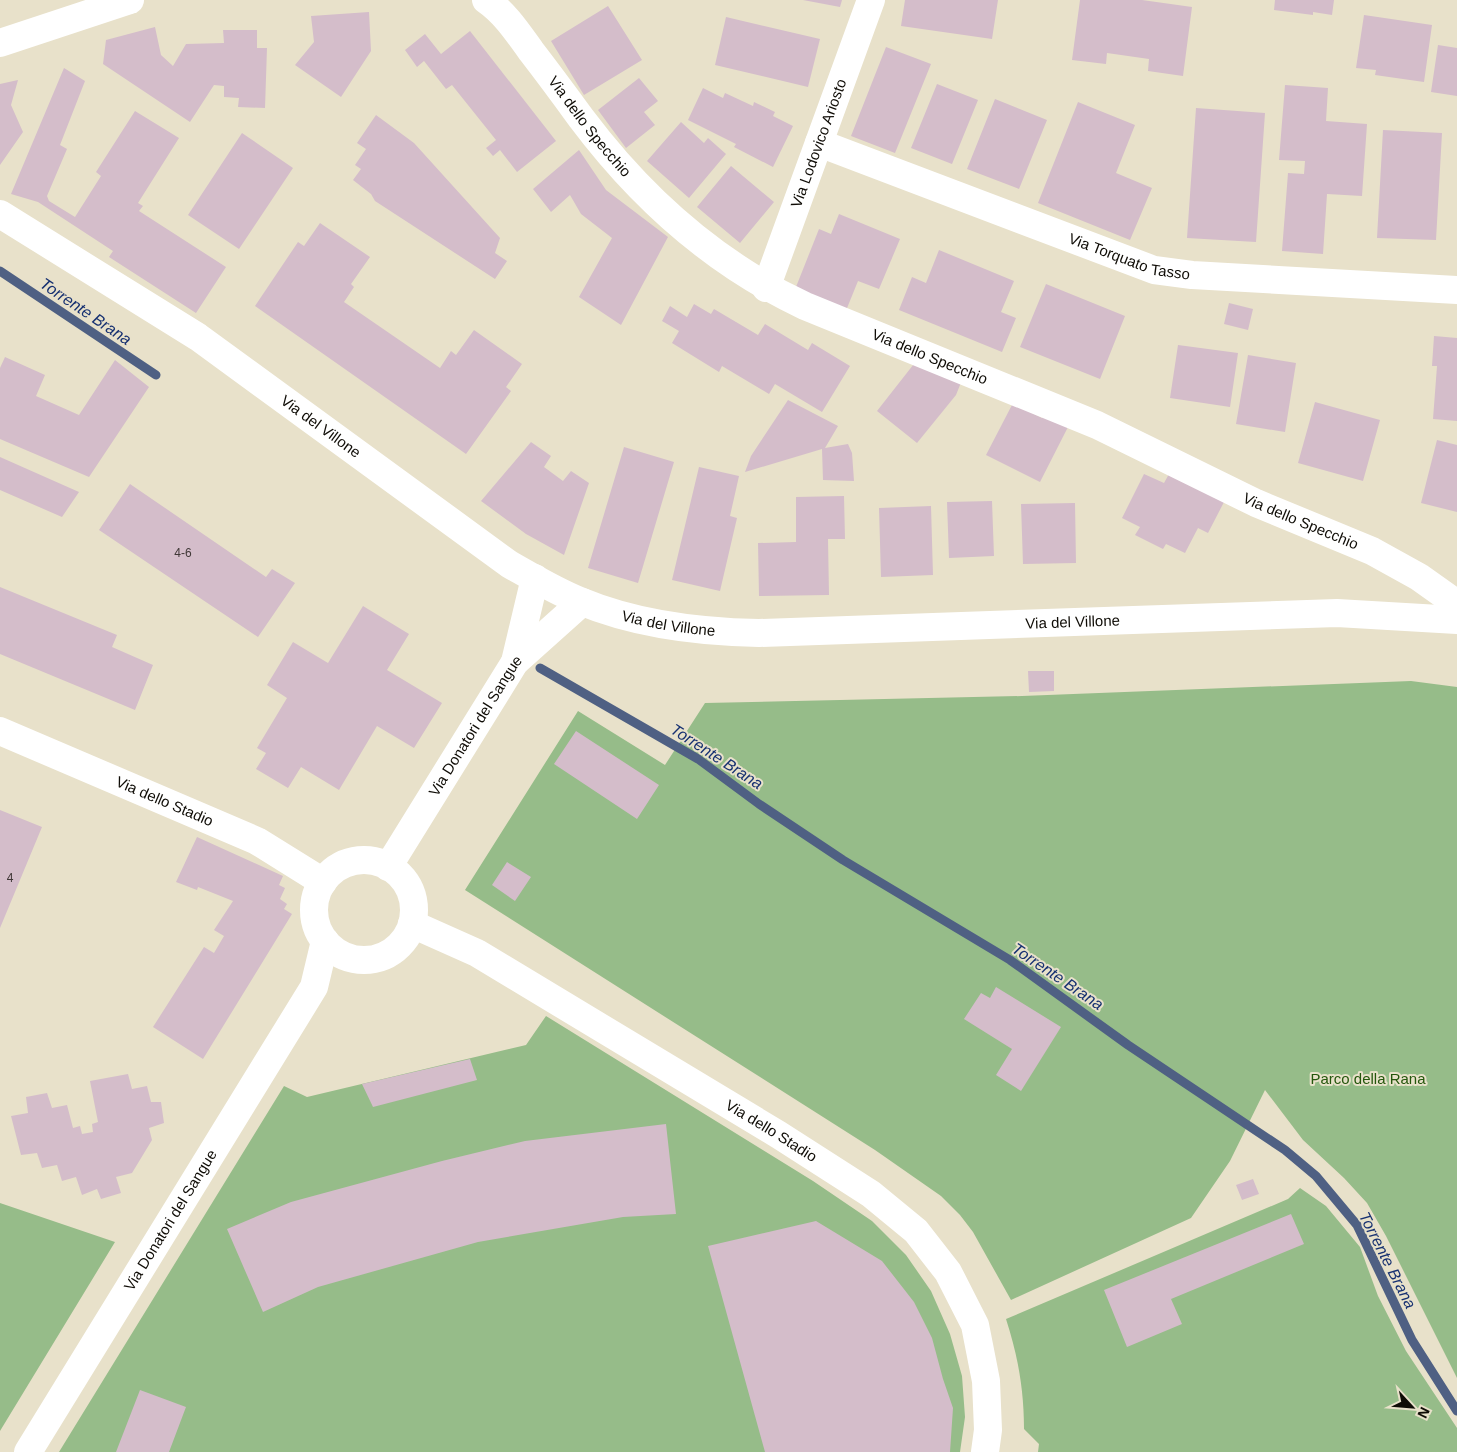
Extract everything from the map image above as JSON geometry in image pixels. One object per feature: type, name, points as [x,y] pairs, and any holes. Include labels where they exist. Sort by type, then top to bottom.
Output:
[{"type":"street","points":[[0,43],[130,0]]},
{"type":"street","name":"Via dello Specchio","points":[[486,0],[513,27],[604,148],[652,200],[725,261],[766,288],[1096,426],[1256,503],[1372,552],[1419,577],[1457,604]]},
{"type":"street","name":"Via Lodovico Ariosto","points":[[766,288],[871,0]]},
{"type":"street","name":"Via Torquato Tasso","points":[[819,143],[1162,272],[1457,290]]},
{"type":"street","name":"Via del Villone","points":[[0,214],[198,337],[484,547],[534,578],[582,602],[651,621],[716,631],[759,634],[1337,613],[1457,620]]},
{"type":"street","points":[[515,662],[534,578]]},
{"type":"street","name":"Via Donatori del Sangue","points":[[388,867],[515,662],[582,602]]},
{"type":"street","name":"Via dello Stadio","points":[[0,731],[257,841],[323,882]]},
{"type":"street","points":[[363,860],[378,862],[388,867],[406,882],[411,893],[414,908],[412,924],[405,938],[395,949],[374,958],[351,958],[336,951],[325,941],[317,927],[314,912],[317,893],[323,882],[334,869],[347,863],[363,860]]},
{"type":"street","name":"Via dello Stadio","points":[[412,924],[477,953],[779,1135],[871,1194],[916,1231],[948,1272],[975,1325],[987,1388],[988,1430],[986,1452]]},
{"type":"street","name":"Via Donatori del Sangue","points":[[28,1452],[314,987],[325,941]]},
{"type":"street","name":"Via Donatori del Sangue","points":[[314,987],[351,958]]},
{"type":"green space","name":"Parco della Rana","points":[[1411,681],[1457,687],[1457,1378],[1386,1236],[1367,1203],[1344,1178],[1303,1140],[1265,1090],[1230,1161],[1191,1218],[1011,1300],[973,1232],[960,1215],[941,1196],[875,1150],[465,890],[578,711],[665,765],[705,703],[1022,696]]},
{"type":"green space","points":[[546,1016],[813,1181],[872,1221],[906,1255],[931,1291],[950,1334],[962,1376],[965,1417],[960,1452],[59,1452],[284,1086],[307,1097],[526,1045]]},
{"type":"green space","points":[[1300,1188],[1326,1206],[1360,1247],[1378,1296],[1406,1351],[1457,1428],[1457,1452],[1038,1452],[1039,1444],[1024,1429],[1020,1373],[1006,1319],[1288,1199]]},
{"type":"green space","points":[[0,1203],[115,1242],[0,1431]]},
{"type":"building","points":[[803,0],[842,0],[840,7]]},
{"type":"building","points":[[905,0],[998,0],[992,39],[901,26]]},
{"type":"building","points":[[1080,0],[1142,0],[1192,7],[1183,76],[1148,71],[1149,59],[1107,53],[1106,64],[1072,60]]},
{"type":"building","points":[[1275,0],[1334,0],[1332,15],[1313,12],[1313,15],[1274,10]]},
{"type":"building","points":[[608,6],[642,60],[584,95],[551,41]]},
{"type":"building","points":[[369,12],[371,51],[341,97],[295,65],[314,42],[311,16]]},
{"type":"building","points":[[1364,15],[1432,25],[1424,82],[1375,75],[1376,70],[1356,68]]},
{"type":"building","points":[[726,17],[820,39],[808,87],[715,65]]},
{"type":"building","points":[[155,27],[161,55],[173,66],[186,44],[224,43],[223,30],[257,30],[257,48],[267,48],[265,108],[238,107],[239,98],[224,97],[224,86],[214,85],[190,122],[103,64],[106,40]]},
{"type":"building","points":[[470,31],[556,141],[517,172],[500,150],[493,156],[486,148],[496,140],[452,85],[446,89],[424,61],[417,67],[405,50],[425,34],[441,54]]},
{"type":"building","points":[[1438,45],[1457,48],[1457,96],[1431,92]]},
{"type":"building","points":[[886,47],[931,64],[895,153],[851,136]]},
{"type":"building","points":[[64,68],[85,81],[60,145],[67,149],[47,196],[49,201],[75,217],[101,176],[96,172],[135,111],[179,138],[138,203],[143,206],[139,211],[226,267],[196,313],[109,257],[113,251],[38,202],[11,194]]},
{"type":"building","points":[[639,78],[658,101],[644,112],[655,125],[626,148],[598,110]]},
{"type":"building","points":[[18,80],[11,105],[23,132],[0,165],[0,84]]},
{"type":"building","points":[[937,84],[978,100],[952,164],[911,148]]},
{"type":"building","points":[[1285,85],[1328,88],[1326,121],[1367,124],[1362,196],[1327,194],[1323,254],[1282,251],[1288,173],[1304,174],[1305,161],[1279,160]]},
{"type":"building","points":[[703,88],[723,98],[725,93],[753,106],[754,102],[775,112],[773,116],[793,126],[773,167],[734,147],[736,144],[688,120]]},
{"type":"building","points":[[995,99],[1047,120],[1019,189],[967,169]]},
{"type":"building","points":[[1078,102],[1135,125],[1116,173],[1152,188],[1130,240],[1038,203]]},
{"type":"building","points":[[1196,108],[1265,113],[1256,242],[1187,238]]},
{"type":"building","points":[[376,115],[414,143],[500,238],[495,253],[507,261],[495,279],[375,201],[371,194],[353,180],[361,169],[355,165],[366,149],[357,143]]},
{"type":"building","points":[[681,122],[704,143],[708,138],[726,154],[689,198],[647,161]]},
{"type":"building","points":[[1383,130],[1442,133],[1436,240],[1377,238]]},
{"type":"building","points":[[242,133],[293,168],[239,249],[188,215]]},
{"type":"building","points":[[579,150],[606,190],[668,237],[621,325],[579,297],[612,238],[581,214],[570,195],[551,212],[533,189]]},
{"type":"building","points":[[731,166],[774,202],[740,243],[697,207]]},
{"type":"building","points":[[839,214],[900,239],[879,289],[858,281],[845,313],[794,292],[819,229],[831,234]]},
{"type":"building","points":[[320,223],[370,257],[351,284],[354,287],[344,302],[440,368],[451,351],[456,355],[474,330],[522,364],[506,387],[511,391],[466,454],[255,306],[298,242],[304,246]]},
{"type":"building","points":[[939,250],[1014,281],[1001,312],[1016,318],[1002,352],[899,310],[912,277],[926,283]]},
{"type":"building","points":[[1046,284],[1125,316],[1100,379],[1020,347]]},
{"type":"building","points":[[1229,303],[1253,309],[1248,330],[1224,324]]},
{"type":"building","points":[[694,304],[711,314],[714,309],[758,335],[765,324],[808,350],[812,343],[850,366],[822,412],[775,384],[769,394],[722,366],[719,372],[672,343],[679,331],[662,321],[670,306],[687,317]]},
{"type":"building","points":[[1434,336],[1457,338],[1457,421],[1433,419],[1437,366],[1432,366]]},
{"type":"building","points":[[1178,345],[1238,353],[1230,407],[1170,398]]},
{"type":"building","points":[[1248,355],[1296,363],[1285,432],[1236,424]]},
{"type":"building","points":[[5,357],[45,375],[36,396],[79,415],[115,360],[149,387],[89,477],[0,439],[0,368]]},
{"type":"building","points":[[917,360],[962,380],[956,395],[917,443],[877,411]]},
{"type":"building","points":[[788,400],[838,426],[825,448],[848,444],[852,453],[854,481],[823,480],[822,449],[745,472],[751,456]]},
{"type":"building","points":[[1315,402],[1380,420],[1363,481],[1298,463]]},
{"type":"building","points":[[1013,403],[1042,418],[1044,415],[1068,427],[1040,482],[986,455]]},
{"type":"building","points":[[1437,440],[1457,445],[1457,512],[1421,503]]},
{"type":"building","points":[[531,442],[551,456],[544,467],[563,481],[571,471],[589,483],[564,555],[526,534],[481,501]]},
{"type":"building","points":[[624,447],[674,462],[638,583],[588,568]]},
{"type":"building","points":[[0,457],[79,492],[62,517],[0,490]]},
{"type":"building","points":[[699,467],[739,476],[730,516],[737,518],[720,591],[672,580]]},
{"type":"building","points":[[1144,474],[1164,483],[1169,474],[1224,502],[1208,533],[1198,528],[1185,553],[1166,544],[1163,549],[1135,535],[1140,527],[1122,518]]},
{"type":"building","points":[[130,484],[266,577],[272,569],[295,583],[258,637],[99,530]]},
{"type":"building","points":[[844,496],[845,539],[828,539],[829,595],[759,596],[758,543],[796,542],[796,497]]},
{"type":"building","points":[[992,501],[994,556],[949,558],[947,502]]},
{"type":"building","points":[[1075,503],[1076,563],[1023,564],[1021,504]]},
{"type":"building","points":[[931,506],[933,575],[881,577],[879,508]]},
{"type":"building","points":[[0,587],[117,635],[112,647],[153,665],[135,710],[0,654]]},
{"type":"building","points":[[363,606],[409,634],[387,670],[442,703],[414,748],[377,726],[339,790],[301,767],[288,788],[256,769],[266,753],[257,748],[287,698],[267,685],[293,642],[328,663]]},
{"type":"building","points":[[1028,671],[1054,671],[1054,691],[1029,692]]},
{"type":"building","points":[[576,731],[659,785],[637,819],[554,764]]},
{"type":"building","points":[[0,810],[42,827],[0,928]]},
{"type":"building","points":[[197,837],[283,876],[279,885],[285,888],[280,899],[287,904],[284,909],[292,914],[203,1059],[153,1027],[204,947],[214,953],[224,936],[214,930],[233,901],[198,887],[197,890],[176,882]]},
{"type":"building","points":[[507,862],[531,877],[515,901],[492,885]]},
{"type":"building","points":[[996,987],[1061,1027],[1021,1091],[996,1075],[1012,1049],[964,1019],[981,993],[990,998]]},
{"type":"building","points":[[470,1059],[477,1080],[373,1107],[362,1084]]},
{"type":"building","points":[[128,1074],[132,1089],[147,1086],[151,1102],[161,1102],[164,1123],[149,1128],[152,1140],[132,1173],[116,1177],[121,1193],[101,1199],[97,1189],[82,1195],[76,1177],[62,1181],[57,1165],[42,1168],[37,1153],[21,1155],[11,1116],[28,1113],[26,1097],[47,1093],[52,1108],[67,1105],[73,1128],[80,1126],[82,1134],[93,1132],[92,1124],[98,1122],[90,1081]]},
{"type":"building","points":[[666,1124],[676,1214],[623,1217],[478,1242],[318,1287],[263,1312],[227,1229],[291,1202],[442,1161],[525,1141]]},
{"type":"building","points":[[1253,1179],[1259,1194],[1242,1200],[1236,1185]]},
{"type":"building","points":[[1291,1214],[1304,1244],[1171,1299],[1182,1324],[1127,1347],[1104,1290]]},
{"type":"building","points":[[816,1221],[882,1261],[914,1302],[932,1338],[953,1408],[950,1452],[765,1452],[708,1246]]},
{"type":"building","points":[[140,1390],[186,1407],[169,1452],[116,1452]]},
{"type":"waterway","name":"Torrente Brana","points":[[0,271],[156,375]]},
{"type":"waterway","name":"Torrente Brana","points":[[540,668],[698,759],[759,804],[843,860],[1010,960],[1128,1045],[1285,1150],[1316,1176],[1357,1225],[1412,1340],[1457,1411]]}]
